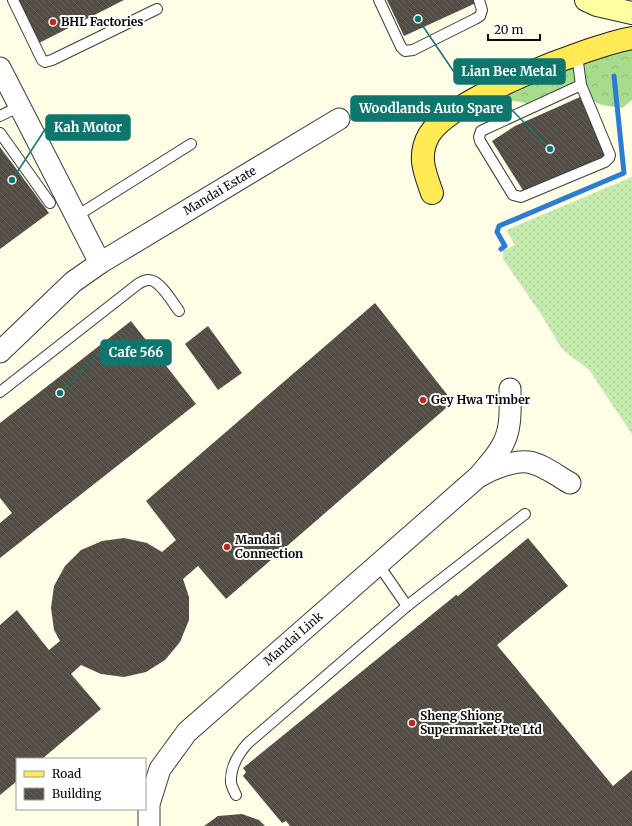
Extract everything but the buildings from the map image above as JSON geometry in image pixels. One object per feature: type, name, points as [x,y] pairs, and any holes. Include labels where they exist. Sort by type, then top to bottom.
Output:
[{"type":"main road","points":[[432,193],[422,159],[429,135],[438,124],[474,99],[520,77],[577,55],[632,38]]},
{"type":"street","points":[[586,0],[597,5],[632,13]]},
{"type":"street","points":[[0,68],[75,217],[100,263]]},
{"type":"street","name":"Mandai Estate","points":[[0,352],[68,287],[100,263],[339,119]]},
{"type":"street","name":"Mandai Link","points":[[148,826],[149,804],[160,770],[187,732],[479,476],[503,444],[508,434],[510,419],[510,389]]},
{"type":"street","name":"Mandai Link","points":[[479,476],[504,465],[526,462],[541,466],[570,483]]},
{"type":"lane","points":[[12,0],[42,60],[45,62],[157,9]]},
{"type":"lane","points":[[379,0],[405,51],[413,50],[480,16],[482,10],[479,0]]},
{"type":"lane","points":[[577,55],[581,85],[610,155],[609,158],[605,162],[521,197],[513,195],[480,141],[479,137],[481,131],[581,85]]},
{"type":"lane","points":[[0,116],[20,106]]},
{"type":"lane","points":[[0,133],[50,203]]},
{"type":"lane","points":[[75,217],[191,144]]},
{"type":"lane","points":[[0,391],[145,280],[150,280],[159,285],[179,311]]},
{"type":"lane","points":[[236,795],[232,783],[233,768],[238,754],[248,743],[407,606],[525,514]]},
{"type":"lane","points":[[378,564],[407,606]]},
{"type":"green space","points":[[632,48],[632,100],[622,108],[602,105],[574,92],[537,109],[522,102],[505,100],[504,92],[557,69]]},
{"type":"green space","points":[[632,177],[632,434],[589,370],[562,349],[541,314],[503,259],[503,251],[515,245],[506,230]]},
{"type":"waterway","points":[[501,249],[505,246],[497,232],[499,226],[624,173],[614,76]]},
{"type":"place","name":"Lian Bee Metal","points":[[418,19]]},
{"type":"place","name":"BHL Factories","points":[[53,22]]},
{"type":"place","name":"Woodlands Auto Spare","points":[[550,149]]},
{"type":"place","name":"Kah Motor","points":[[12,180]]},
{"type":"place","name":"Cafe 566","points":[[60,393]]},
{"type":"place","name":"Gey Hwa Timber","points":[[423,400]]},
{"type":"place","name":"Mandai Connection","points":[[227,547]]},
{"type":"place","name":"Sheng Shiong Supermarket Pte Ltd","points":[[412,723]]}]
